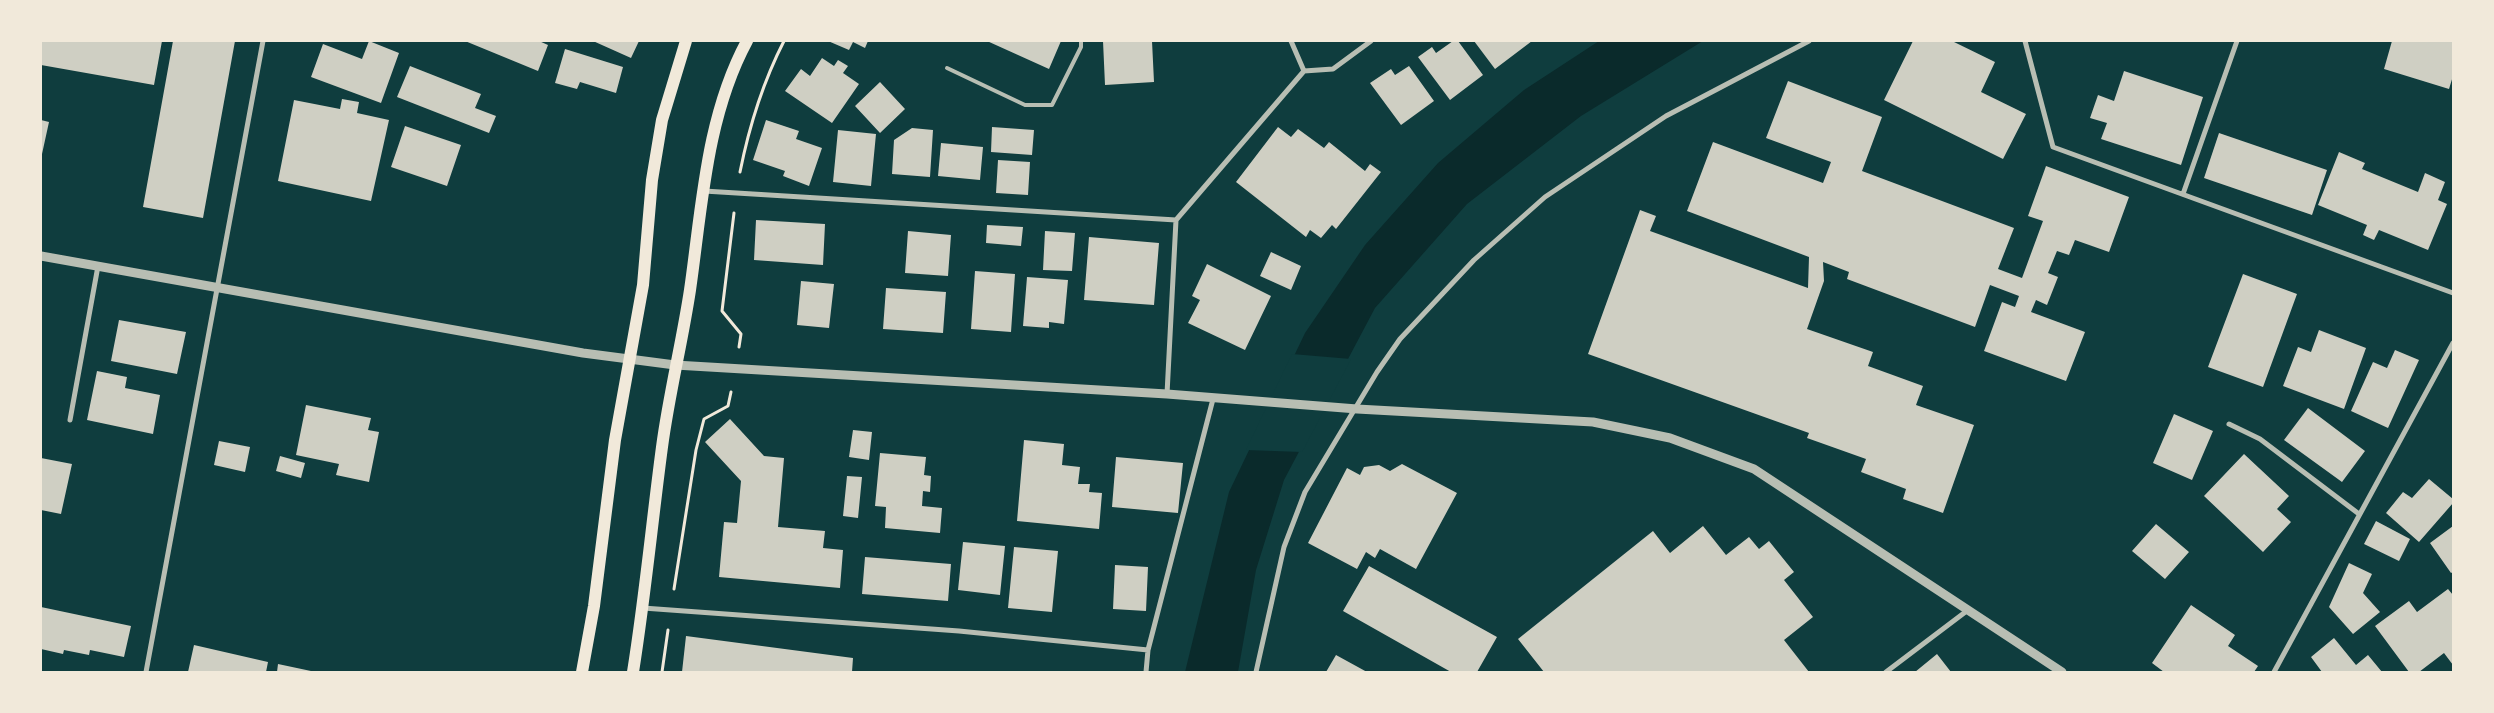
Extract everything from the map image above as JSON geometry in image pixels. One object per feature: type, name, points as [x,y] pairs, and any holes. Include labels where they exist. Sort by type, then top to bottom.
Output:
[{"type":"main road","points":[[582,672],[594,606],[615,440],[631,360],[643,285],[652,180],[662,120],[686,41]]},
{"type":"main road","points":[[632,672],[643,608],[662,446],[689,293],[710,149],[724,98],[747,41]]},
{"type":"street","points":[[146,672],[219,288],[263,41]]},
{"type":"street","points":[[1291,41],[1304,71]]},
{"type":"street","points":[[1167,394],[1176,220],[1304,71],[1333,68],[1371,41]]},
{"type":"street","points":[[1256,672],[1284,547],[1305,492],[1357,409],[1377,372],[1400,339],[1474,260],[1545,197],[1666,116],[1809,41]]},
{"type":"street","points":[[2025,41],[2053,147],[2453,293]]},
{"type":"street","points":[[2183,194],[2237,41]]},
{"type":"street","points":[[704,191],[1176,220]]},
{"type":"street","points":[[41,256],[631,360],[1167,394],[1357,409],[1593,422],[1670,438],[1754,469],[2062,672]]},
{"type":"street","points":[[70,420],[98,266]]},
{"type":"street","points":[[2274,672],[2453,343]]},
{"type":"street","points":[[1146,672],[1148,650],[1213,399]]},
{"type":"street","points":[[2229,424],[2260,439],[2359,514]]},
{"type":"street","points":[[643,608],[959,631],[1148,650]]},
{"type":"street","points":[[1886,672],[1968,610]]},
{"type":"lane","points":[[947,68],[1025,105],[1052,105],[1081,47],[1081,41]]},
{"type":"water","points":[[1599,41],[1703,41],[1581,116],[1467,204],[1375,308],[1284,480],[1256,570],[1238,672],[1185,672],[1229,492],[1305,333],[1365,245],[1438,163],[1524,90]]},
{"type":"pier","points":[[1292,354],[1351,359],[1302,452],[1246,450]]},
{"type":"building","points":[[41,41],[162,41],[154,85],[41,65]]},
{"type":"building","points":[[173,41],[235,41],[203,218],[143,207]]},
{"type":"building","points":[[369,41],[399,53],[381,103],[311,77],[323,44],[362,59]]},
{"type":"building","points":[[465,41],[539,41],[548,45],[538,71]]},
{"type":"building","points":[[593,41],[639,41],[631,58]]},
{"type":"building","points":[[828,41],[868,41],[865,48],[853,42],[849,50]]},
{"type":"building","points":[[987,41],[1061,41],[1049,69]]},
{"type":"building","points":[[1103,41],[1152,41],[1154,82],[1105,85]]},
{"type":"building","points":[[1453,41],[1458,41],[1483,75],[1450,100],[1418,57],[1432,47],[1436,53]]},
{"type":"building","points":[[1474,41],[1532,41],[1495,69]]},
{"type":"building","points":[[1913,41],[1952,41],[1995,62],[1981,92],[2026,114],[2003,159],[1884,100]]},
{"type":"building","points":[[2392,41],[2453,41],[2453,76],[2449,89],[2384,69]]},
{"type":"building","points":[[565,49],[623,67],[616,93],[580,82],[577,89],[555,83]]},
{"type":"building","points":[[822,58],[834,66],[838,60],[848,66],[843,73],[859,84],[832,123],[785,91],[801,69],[810,76]]},
{"type":"building","points":[[410,66],[481,94],[475,108],[496,116],[489,133],[397,97]]},
{"type":"building","points":[[1409,66],[1434,101],[1401,125],[1370,83],[1391,69],[1395,75]]},
{"type":"building","points":[[2124,71],[2203,97],[2181,165],[2101,139],[2107,123],[2090,118],[2098,95],[2114,101]]},
{"type":"building","points":[[1788,81],[1882,117],[1862,171],[2014,228],[1998,269],[2022,278],[2043,221],[2028,216],[2046,166],[2129,197],[2109,252],[2075,240],[2069,255],[2057,251],[2048,273],[2058,277],[2047,305],[2036,300],[2031,312],[2085,332],[2066,381],[1984,351],[2002,302],[2015,307],[2019,296],[1990,285],[1975,327],[1847,279],[1849,272],[1823,262],[1824,281],[1807,329],[1873,352],[1868,366],[1923,386],[1916,405],[1974,425],[1943,513],[1903,499],[1906,489],[1861,472],[1866,459],[1807,438],[1809,433],[1588,354],[1640,210],[1656,216],[1650,231],[1808,288],[1809,257],[1687,211],[1713,142],[1823,183],[1831,162],[1766,138]]},
{"type":"building","points":[[880,82],[905,109],[880,133],[855,106]]},
{"type":"building","points":[[342,99],[359,102],[357,113],[389,120],[371,201],[278,181],[294,100],[340,109]]},
{"type":"building","points":[[41,120],[49,122],[42,154],[41,153]]},
{"type":"building","points":[[766,120],[799,131],[796,139],[822,148],[809,186],[783,176],[785,171],[753,160]]},
{"type":"building","points":[[405,126],[461,145],[447,186],[391,167]]},
{"type":"building","points":[[992,127],[1034,130],[1032,155],[991,152]]},
{"type":"building","points":[[1278,127],[1291,137],[1298,129],[1324,148],[1329,142],[1365,171],[1370,164],[1381,172],[1336,229],[1332,225],[1321,238],[1310,230],[1306,237],[1236,182]]},
{"type":"building","points":[[912,128],[933,130],[930,177],[892,174],[894,140]]},
{"type":"building","points":[[838,130],[876,134],[871,186],[833,182]]},
{"type":"building","points":[[2219,133],[2327,170],[2312,215],[2204,178]]},
{"type":"building","points":[[941,143],[983,147],[980,180],[938,176]]},
{"type":"building","points":[[2339,152],[2365,163],[2362,169],[2418,192],[2425,173],[2445,182],[2438,200],[2447,204],[2428,250],[2379,230],[2374,240],[2363,235],[2367,225],[2318,205]]},
{"type":"building","points":[[998,160],[1030,162],[1028,195],[996,193]]},
{"type":"building","points":[[756,220],[825,224],[823,265],[754,260]]},
{"type":"building","points":[[987,225],[1023,227],[1021,246],[986,243]]},
{"type":"building","points":[[908,231],[951,235],[948,276],[905,273]]},
{"type":"building","points":[[1045,231],[1075,233],[1072,271],[1043,270]]},
{"type":"building","points":[[1089,237],[1159,243],[1154,305],[1084,300]]},
{"type":"building","points":[[1271,252],[1301,266],[1291,290],[1260,276]]},
{"type":"building","points":[[1207,264],[1271,296],[1245,350],[1188,323],[1200,300],[1192,296]]},
{"type":"building","points":[[975,271],[1015,274],[1011,332],[971,329]]},
{"type":"building","points":[[2243,274],[2297,294],[2263,387],[2208,367]]},
{"type":"building","points":[[1027,277],[1068,280],[1064,324],[1049,322],[1049,328],[1023,326]]},
{"type":"building","points":[[801,281],[834,284],[829,328],[797,325]]},
{"type":"building","points":[[886,288],[946,292],[943,333],[883,329]]},
{"type":"building","points":[[119,320],[186,332],[177,374],[111,361]]},
{"type":"building","points":[[2319,330],[2366,348],[2344,409],[2283,386],[2298,347],[2311,352]]},
{"type":"building","points":[[2395,350],[2419,360],[2388,428],[2351,411],[2373,362],[2387,368]]},
{"type":"building","points":[[97,371],[127,377],[125,388],[160,395],[153,434],[87,420]]},
{"type":"building","points":[[306,405],[371,418],[368,430],[379,432],[369,482],[336,475],[339,464],[296,455]]},
{"type":"building","points":[[2308,408],[2365,451],[2342,482],[2284,440]]},
{"type":"building","points":[[2174,414],[2213,431],[2192,480],[2153,463]]},
{"type":"building","points":[[730,419],[764,456],[784,458],[778,527],[825,531],[823,548],[843,550],[840,588],[719,577],[724,522],[737,523],[741,481],[705,442]]},
{"type":"building","points":[[853,430],[872,432],[869,460],[849,457]]},
{"type":"building","points":[[1024,440],[1064,444],[1062,465],[1080,467],[1078,484],[1090,484],[1089,492],[1102,493],[1099,529],[1017,521]]},
{"type":"building","points":[[219,441],[250,447],[245,472],[214,465]]},
{"type":"building","points":[[880,453],[926,457],[924,475],[931,476],[930,492],[923,491],[922,506],[942,508],[940,533],[885,528],[886,507],[875,506]]},
{"type":"building","points":[[2244,454],[2289,496],[2277,509],[2291,522],[2263,552],[2204,496]]},
{"type":"building","points":[[280,456],[305,463],[301,478],[276,471]]},
{"type":"building","points":[[1116,457],[1183,463],[1178,513],[1112,507]]},
{"type":"building","points":[[41,458],[72,464],[61,514],[41,510]]},
{"type":"building","points":[[1402,464],[1457,493],[1416,569],[1380,549],[1375,558],[1366,552],[1357,569],[1308,543],[1347,468],[1360,475],[1364,467],[1379,465],[1390,471]]},
{"type":"building","points":[[847,476],[862,477],[858,518],[843,516]]},
{"type":"building","points":[[2429,479],[2453,499],[2453,503],[2419,542],[2386,513],[2403,492],[2412,498]]},
{"type":"building","points":[[2376,521],[2410,539],[2399,561],[2364,544]]},
{"type":"building","points":[[2156,524],[2189,552],[2165,579],[2132,551]]},
{"type":"building","points":[[1703,526],[1726,555],[1749,537],[1759,549],[1769,541],[1794,572],[1784,580],[1813,617],[1784,640],[1809,672],[1544,672],[1518,639],[1653,531],[1670,553]]},
{"type":"building","points":[[2453,526],[2453,572],[2451,573],[2430,543]]},
{"type":"building","points":[[963,542],[1005,546],[1000,595],[958,590]]},
{"type":"building","points":[[1014,547],[1058,551],[1052,612],[1008,608]]},
{"type":"building","points":[[865,557],[951,564],[948,601],[862,594]]},
{"type":"building","points":[[2349,563],[2372,574],[2363,593],[2380,612],[2353,634],[2329,607]]},
{"type":"building","points":[[1115,565],[1148,567],[1146,611],[1113,609]]},
{"type":"building","points":[[1369,566],[1497,637],[1477,672],[1451,672],[1343,611]]},
{"type":"building","points":[[2448,589],[2453,595],[2453,665],[2444,653],[2419,672],[2409,672],[2375,626],[2409,601],[2417,612]]},
{"type":"building","points":[[2191,605],[2235,635],[2228,646],[2258,666],[2254,672],[2164,672],[2152,663]]},
{"type":"building","points":[[41,607],[131,626],[124,657],[90,650],[89,655],[64,650],[63,654],[41,649]]},
{"type":"building","points":[[686,636],[853,658],[852,672],[682,672]]},
{"type":"building","points":[[2334,638],[2356,665],[2368,655],[2382,672],[2322,672],[2311,657]]},
{"type":"building","points":[[194,645],[268,662],[266,672],[188,672]]},
{"type":"building","points":[[1937,654],[1951,672],[1915,672]]},
{"type":"building","points":[[1336,655],[1367,672],[1326,672]]},
{"type":"building","points":[[278,664],[311,671],[311,672],[277,672]]}]
